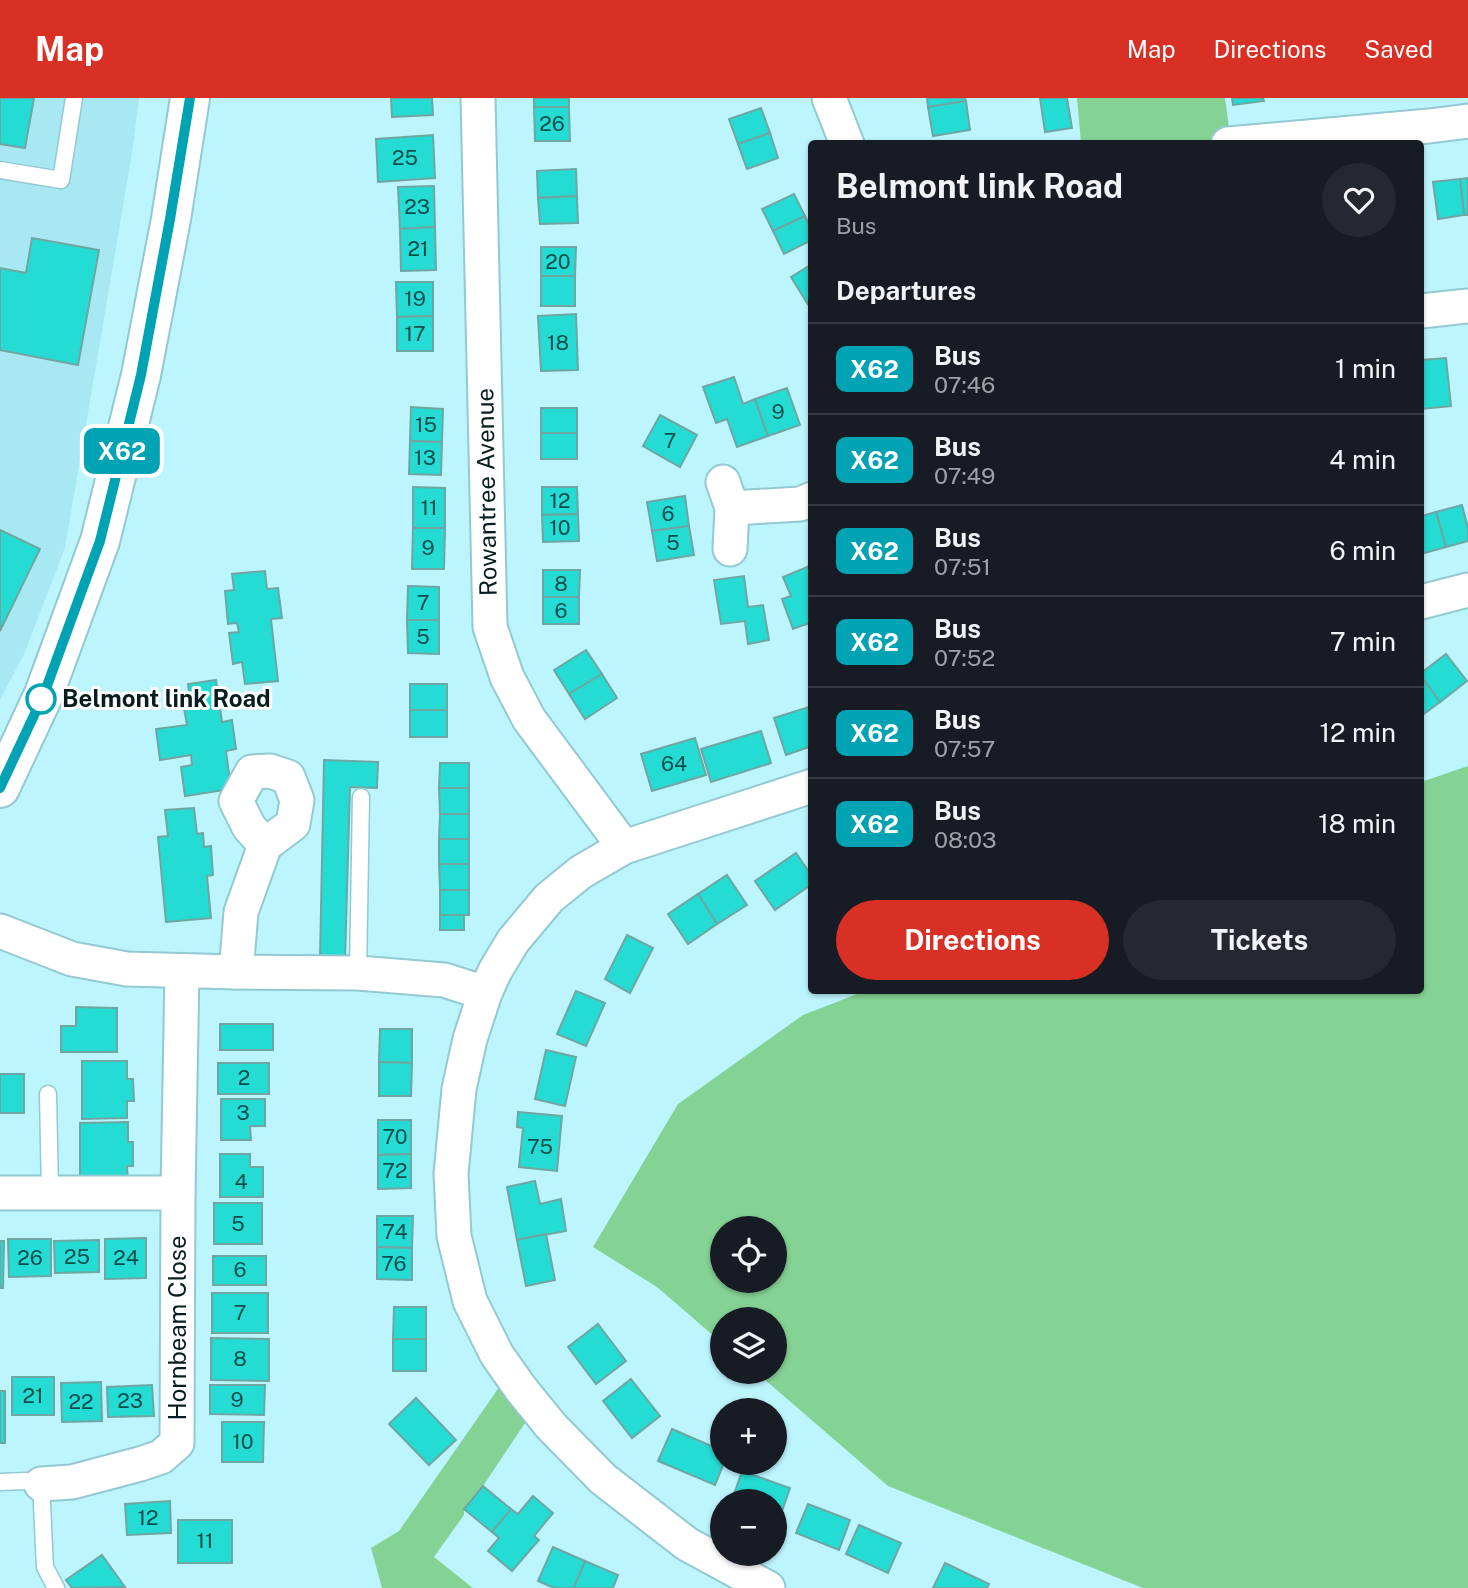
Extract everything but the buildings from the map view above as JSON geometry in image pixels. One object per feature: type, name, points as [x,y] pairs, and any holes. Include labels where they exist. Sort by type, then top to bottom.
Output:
[{"type":"street","points":[[0,788],[44,694],[100,541],[141,375],[190,98]]},
{"type":"street","name":"Rowantree Avenue","points":[[478,98],[490,627],[507,677],[529,719],[624,847]]},
{"type":"street","points":[[829,98],[845,140]]},
{"type":"street","points":[[1253,140],[1427,112],[1468,121]]},
{"type":"street","points":[[1424,310],[1468,306]]},
{"type":"street","points":[[730,550],[727,495],[800,504],[808,501]]},
{"type":"street","points":[[1424,601],[1468,590]]},
{"type":"street","points":[[768,1588],[687,1544],[603,1479],[551,1426],[522,1389],[497,1354],[470,1301],[454,1236],[451,1174],[459,1089],[470,1040],[485,993],[513,941],[549,898],[582,872],[624,847],[808,787]]},
{"type":"street","points":[[236,972],[241,912],[265,845]]},
{"type":"street","points":[[0,931],[72,959],[127,969],[358,973],[444,980],[485,993]]},
{"type":"street","name":"Hornbeam Close","points":[[41,1484],[72,1482],[141,1464],[161,1457],[177,1443],[182,971]]},
{"type":"street","points":[[0,1193],[178,1193]]},
{"type":"lane","points":[[0,170],[61,180],[74,98]]},
{"type":"lane","points":[[358,973],[361,797]]},
{"type":"lane","points":[[48,1094],[50,1193]]},
{"type":"lane","name":"Hornbeam Close","points":[[0,1482],[26,1481],[41,1484]]},
{"type":"lane","points":[[41,1484],[45,1567],[56,1588]]},
{"type":"shaded area","points":[[0,98],[139,98],[65,548],[24,654],[0,700]]},
{"type":"green space","points":[[1077,98],[1225,98],[1231,140],[1081,140]]},
{"type":"green space","points":[[1468,766],[1468,1588],[1143,1588],[888,1486],[770,1384],[787,1384],[787,1307],[710,1307],[710,1333],[657,1287],[593,1247],[678,1104],[803,1015],[857,994],[1424,994],[1424,781]]},
{"type":"green space","points":[[500,1386],[527,1420],[483,1486],[464,1509],[464,1515],[434,1557],[473,1588],[382,1588],[371,1548],[399,1531]]},
{"type":"bus line","name":"X62","points":[[0,788],[44,694],[100,541],[141,375],[190,98]]},
{"type":"place","name":"Belmont link Road","points":[[41,699]]}]
